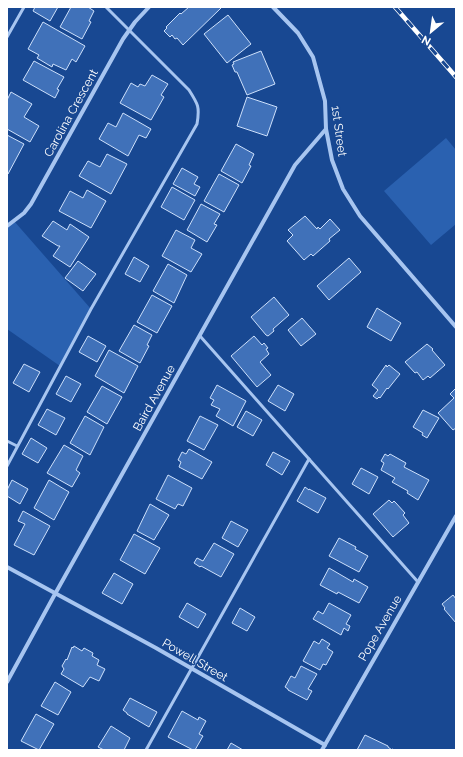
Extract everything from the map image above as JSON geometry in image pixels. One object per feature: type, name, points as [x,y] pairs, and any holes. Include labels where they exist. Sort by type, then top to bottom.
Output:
[{"type":"street","name":"Carolina Crescent","points":[[7,226],[24,213],[37,194],[129,30],[134,22],[149,7]]},
{"type":"street","name":"1st Street","points":[[273,7],[298,33],[313,57],[325,101],[326,129],[332,160],[343,189],[360,216],[456,327]]},
{"type":"street","name":"Baird Avenue","points":[[7,682],[295,165],[326,129]]},
{"type":"street","name":"Pope Avenue","points":[[322,750],[456,516]]},
{"type":"street","name":"Powell Street","points":[[7,567],[324,745]]},
{"type":"lane","points":[[7,37],[24,7]]},
{"type":"lane","points":[[7,466],[91,309],[197,124],[199,112],[198,103],[189,90],[106,7]]},
{"type":"lane","points":[[200,336],[418,582]]},
{"type":"lane","points":[[7,441],[17,446]]},
{"type":"lane","points":[[146,750],[309,459]]},
{"type":"shaded area","points":[[446,138],[456,150],[456,224],[431,245],[384,191]]},
{"type":"shaded area","points":[[14,221],[91,309],[60,366],[7,329],[7,226]]},
{"type":"building","points":[[35,7],[58,7],[50,21],[33,11]]},
{"type":"building","points":[[71,7],[88,7],[94,11],[89,21],[91,22],[82,39],[60,27]]},
{"type":"building","points":[[189,7],[221,8],[183,45],[177,38],[175,39],[172,35],[170,37],[164,31],[180,13],[181,14]]},
{"type":"building","points":[[228,15],[251,44],[227,63],[204,34]]},
{"type":"building","points":[[43,22],[85,46],[76,62],[72,59],[66,70],[53,64],[52,67],[37,58],[39,55],[28,49]]},
{"type":"building","points":[[261,51],[275,84],[247,95],[237,72],[235,72],[232,65],[234,64],[233,62]]},
{"type":"building","points":[[34,61],[64,77],[57,89],[59,90],[55,98],[23,80]]},
{"type":"building","points":[[152,75],[168,84],[161,95],[164,97],[151,120],[120,103],[131,83],[138,87],[140,84],[145,86]]},
{"type":"building","points":[[11,92],[32,104],[24,117],[39,126],[30,142],[7,129],[7,100]]},
{"type":"building","points":[[247,97],[277,107],[267,136],[237,126]]},
{"type":"building","points":[[123,113],[151,129],[146,138],[139,135],[128,156],[99,139],[108,123],[116,127]]},
{"type":"building","points":[[7,135],[24,144],[8,174],[7,174]]},
{"type":"building","points":[[236,144],[254,154],[249,165],[251,166],[242,183],[221,171]]},
{"type":"building","points":[[107,154],[127,164],[111,194],[79,176],[88,161],[100,167]]},
{"type":"building","points":[[182,168],[198,177],[194,184],[200,187],[195,196],[173,184]]},
{"type":"building","points":[[219,174],[239,185],[224,212],[204,201]]},
{"type":"building","points":[[172,187],[195,200],[184,220],[161,207]]},
{"type":"building","points":[[87,190],[106,201],[91,228],[59,211],[70,191],[83,198]]},
{"type":"building","points":[[201,204],[220,214],[214,224],[217,225],[207,242],[187,230]]},
{"type":"building","points":[[305,216],[317,229],[318,227],[320,229],[330,219],[340,230],[313,256],[311,254],[304,260],[287,241],[293,235],[288,230]]},
{"type":"building","points":[[53,221],[67,230],[70,224],[89,237],[70,267],[53,256],[60,246],[42,236]]},
{"type":"building","points":[[176,230],[195,240],[191,248],[202,254],[191,272],[162,256]]},
{"type":"building","points":[[134,257],[149,266],[140,282],[125,274]]},
{"type":"building","points":[[349,258],[361,272],[329,300],[317,286]]},
{"type":"building","points":[[78,261],[96,274],[83,291],[65,278]]},
{"type":"building","points":[[168,264],[187,275],[174,303],[153,291]]},
{"type":"building","points":[[152,295],[172,306],[157,333],[137,322]]},
{"type":"building","points":[[274,297],[289,315],[273,329],[274,331],[268,336],[251,317]]},
{"type":"building","points":[[377,308],[401,323],[391,341],[367,327]]},
{"type":"building","points":[[302,318],[316,334],[301,346],[288,330]]},
{"type":"building","points":[[134,325],[152,335],[147,345],[149,346],[140,363],[119,351]]},
{"type":"building","points":[[88,336],[106,346],[97,362],[79,352]]},
{"type":"building","points":[[254,336],[262,345],[264,343],[268,348],[266,349],[269,354],[260,362],[271,375],[257,387],[231,356]]},
{"type":"building","points":[[427,344],[433,349],[432,350],[445,365],[430,378],[428,376],[423,380],[417,372],[415,373],[405,362]]},
{"type":"building","points":[[109,350],[138,366],[124,393],[95,376]]},
{"type":"building","points":[[24,364],[40,372],[29,392],[13,383]]},
{"type":"building","points":[[386,365],[387,367],[389,365],[400,374],[380,398],[379,397],[377,399],[373,396],[378,390],[372,385]]},
{"type":"building","points":[[66,376],[81,384],[71,402],[56,394]]},
{"type":"building","points":[[217,385],[246,401],[233,426],[216,416],[220,409],[211,405],[214,400],[210,398]]},
{"type":"building","points":[[278,385],[294,394],[285,411],[268,401]]},
{"type":"building","points":[[102,386],[122,397],[107,424],[87,412]]},
{"type":"building","points":[[456,388],[456,428],[453,430],[438,413],[454,398],[450,394]]},
{"type":"building","points":[[47,409],[65,418],[56,435],[38,425]]},
{"type":"building","points":[[423,410],[439,418],[427,438],[422,435],[423,433],[413,427]]},
{"type":"building","points":[[246,411],[262,420],[253,436],[237,427]]},
{"type":"building","points":[[85,416],[104,427],[90,455],[70,443]]},
{"type":"building","points":[[200,416],[218,425],[204,450],[187,441]]},
{"type":"building","points":[[31,438],[47,448],[38,463],[22,454]]},
{"type":"building","points":[[64,445],[83,456],[76,470],[80,473],[72,487],[47,473]]},
{"type":"building","points":[[189,449],[212,462],[202,479],[179,467],[181,462],[178,460],[182,452],[186,454]]},
{"type":"building","points":[[273,452],[290,461],[282,475],[266,465]]},
{"type":"building","points":[[385,454],[388,456],[390,454],[406,463],[404,467],[429,480],[418,500],[407,493],[408,491],[392,482],[395,478],[381,470],[384,463],[381,461]]},
{"type":"building","points":[[361,468],[378,477],[369,494],[352,484]]},
{"type":"building","points":[[168,475],[192,488],[183,506],[178,504],[175,509],[156,499]]},
{"type":"building","points":[[12,480],[28,489],[20,504],[7,496],[7,490]]},
{"type":"building","points":[[49,480],[69,492],[54,520],[34,508]]},
{"type":"building","points":[[305,487],[326,498],[318,513],[297,501]]},
{"type":"building","points":[[389,500],[392,503],[394,501],[405,513],[403,515],[409,523],[393,537],[373,514]]},
{"type":"building","points":[[150,504],[169,515],[154,540],[137,531]]},
{"type":"building","points":[[23,511],[50,526],[34,555],[14,545],[25,524],[18,521]]},
{"type":"building","points":[[231,521],[248,530],[238,547],[222,538]]},
{"type":"building","points":[[134,534],[160,548],[145,574],[120,560]]},
{"type":"building","points":[[339,538],[356,547],[355,549],[368,556],[359,572],[329,556]]},
{"type":"building","points":[[214,543],[234,554],[221,577],[194,563],[197,558],[203,561]]},
{"type":"building","points":[[329,568],[353,582],[354,579],[368,587],[359,603],[320,585]]},
{"type":"building","points":[[114,573],[133,584],[122,604],[102,593]]},
{"type":"building","points":[[453,595],[456,599],[456,623],[444,609],[445,608],[442,604]]},
{"type":"building","points":[[187,603],[206,614],[198,628],[179,617]]},
{"type":"building","points":[[329,603],[351,615],[346,624],[350,626],[348,631],[344,628],[341,635],[313,619],[318,611],[323,614]]},
{"type":"building","points":[[240,608],[255,617],[247,631],[232,623]]},
{"type":"building","points":[[322,639],[330,644],[327,648],[333,652],[326,665],[323,664],[320,670],[303,661],[314,641],[319,644]]},
{"type":"building","points":[[74,646],[82,651],[84,648],[93,653],[92,656],[99,660],[97,665],[105,669],[99,681],[90,677],[83,687],[61,674],[64,669],[62,666],[66,659],[67,660],[72,647],[73,648]]},
{"type":"building","points":[[301,666],[317,674],[308,689],[312,691],[307,700],[285,687],[291,676],[295,678]]},
{"type":"building","points":[[55,682],[71,692],[58,715],[41,706]]},
{"type":"building","points":[[130,698],[157,712],[149,727],[123,710]]},
{"type":"building","points":[[182,711],[198,720],[199,717],[206,721],[199,734],[203,736],[195,750],[168,737]]},
{"type":"building","points":[[36,714],[54,724],[39,750],[21,741]]},
{"type":"building","points":[[111,726],[130,738],[124,750],[104,750],[98,747]]},
{"type":"building","points":[[365,735],[388,746],[392,750],[357,750]]},
{"type":"building","points":[[231,743],[243,750],[227,750]]},
{"type":"railway","points":[[395,7],[456,77]]}]
